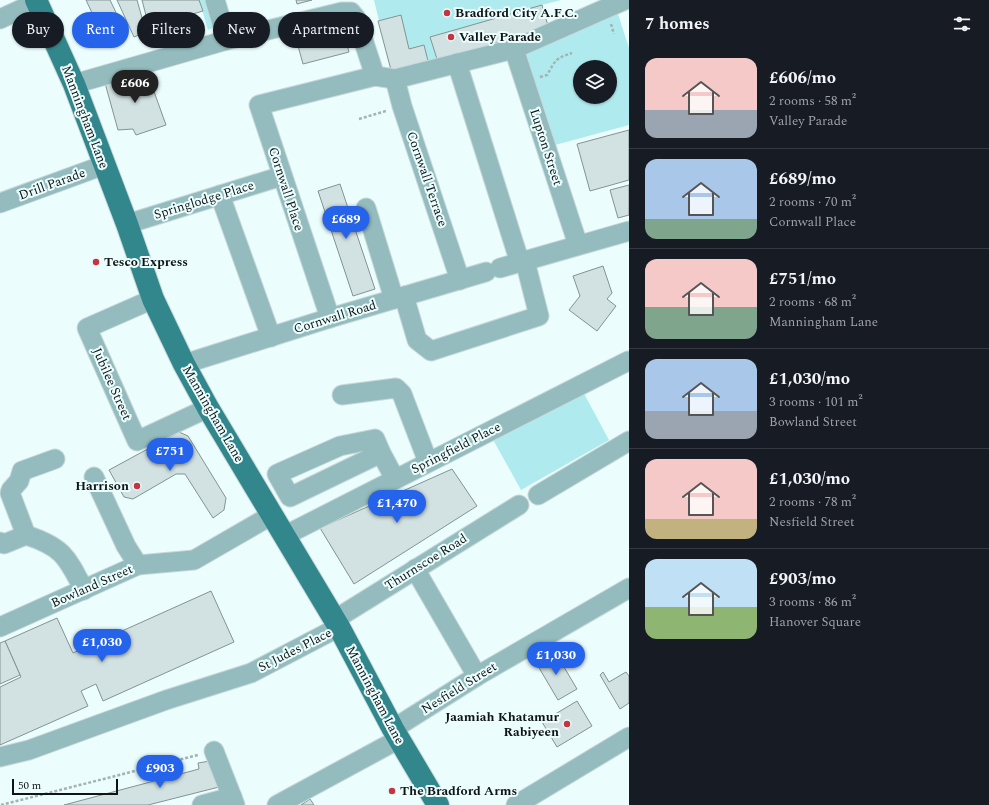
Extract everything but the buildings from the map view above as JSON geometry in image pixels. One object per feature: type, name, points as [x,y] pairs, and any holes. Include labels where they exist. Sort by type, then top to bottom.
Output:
[{"type":"main road","name":"Manningham Lane","points":[[37,1],[74,84],[127,224],[153,298],[184,364],[208,408],[337,624],[396,734],[438,805]]},
{"type":"street","points":[[215,0],[218,12]]},
{"type":"street","points":[[270,29],[342,12],[351,12],[356,18],[374,76],[395,79],[514,49],[625,0]]},
{"type":"street","points":[[0,19],[37,1]]},
{"type":"street","points":[[74,84],[213,44]]},
{"type":"street","name":"Lupton Street","points":[[514,49],[578,246]]},
{"type":"street","points":[[366,208],[399,298],[418,340],[431,351],[539,316],[457,63]]},
{"type":"street","name":"Cornwall Place","points":[[330,318],[259,105],[374,76]]},
{"type":"street","name":"Cornwall Terrace","points":[[395,79],[402,106],[460,280]]},
{"type":"street","name":"Drill Parade","points":[[0,203],[104,165]]},
{"type":"street","name":"Springlodge Place","points":[[127,224],[282,176]]},
{"type":"street","points":[[220,195],[271,337]]},
{"type":"street","name":"Cornwall Road","points":[[184,364],[330,318],[629,231]]},
{"type":"street","name":"Jubilee Street","points":[[153,298],[87,328],[137,440],[208,408]]},
{"type":"street","name":"Springfield Place","points":[[284,536],[628,361]]},
{"type":"street","points":[[342,395],[396,388],[402,394],[428,462]]},
{"type":"street","points":[[381,453],[290,497],[277,474],[340,446],[375,439],[395,479]]},
{"type":"street","points":[[538,495],[629,441]]},
{"type":"street","points":[[26,535],[10,491],[19,481],[22,471],[54,460]]},
{"type":"street","points":[[94,477],[126,546],[138,565]]},
{"type":"street","name":"Thurnscoe Road","points":[[337,624],[415,569],[519,506]]},
{"type":"street","name":"Bowland Street","points":[[0,628],[138,565],[194,560],[272,515]]},
{"type":"street","points":[[0,542],[4,544],[26,535],[44,541],[60,551],[72,566],[84,590]]},
{"type":"street","points":[[415,569],[477,676]]},
{"type":"street","name":"Nesfield Street","points":[[277,805],[396,734],[477,676],[629,588]]},
{"type":"street","name":"St Judes Place","points":[[0,757],[29,750],[166,700],[250,673],[337,624]]},
{"type":"street","points":[[516,805],[629,737]]},
{"type":"street","points":[[202,805],[234,801],[214,751]]},
{"type":"path","points":[[524,81],[547,75],[555,60],[572,53]]},
{"type":"path","points":[[359,119],[402,106]]},
{"type":"path","points":[[1,805],[214,751]]},
{"type":"shaded area","points":[[199,0],[206,0],[213,28],[208,30],[205,20],[205,12],[203,12]]},
{"type":"shaded area","name":"Valley Parade","points":[[374,0],[561,0],[542,5],[549,29],[490,45],[491,49],[391,70]]},
{"type":"shaded area","points":[[617,11],[629,48],[629,125],[555,145],[523,49]]},
{"type":"shaded area","points":[[581,388],[609,440],[521,490],[491,436]]},
{"type":"place","name":"Bradford City A.F.C.","points":[[447,13]]},
{"type":"place","name":"Valley Parade","points":[[451,37]]},
{"type":"place","name":"Tesco Express","points":[[96,262]]},
{"type":"place","name":"Harrison","points":[[137,486]]},
{"type":"place","name":"Jaamiah Khatamur Rabiyeen","points":[[567,724]]},
{"type":"place","name":"The Bradford Arms","points":[[392,791]]}]
